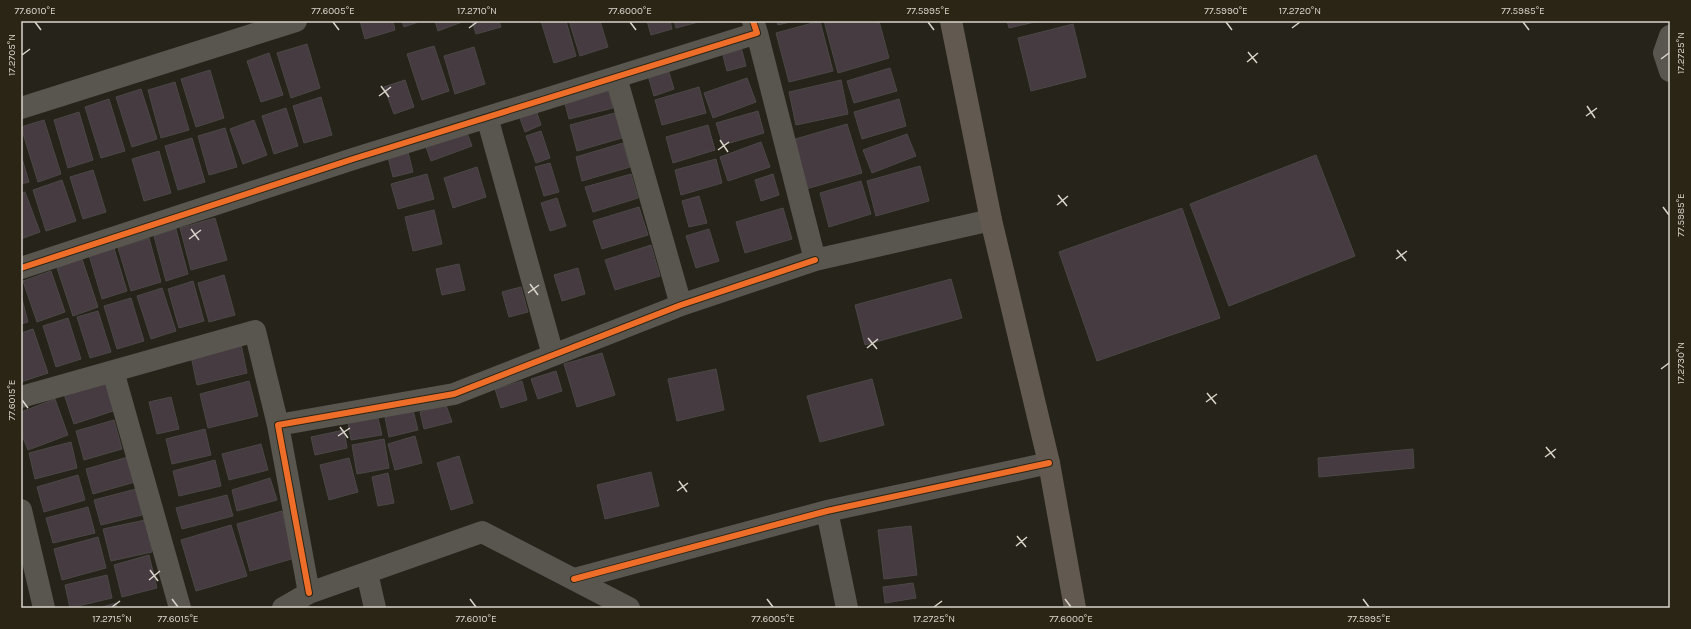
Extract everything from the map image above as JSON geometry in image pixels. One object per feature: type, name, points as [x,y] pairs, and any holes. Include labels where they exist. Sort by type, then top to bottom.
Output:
[{"type":"main road","points":[[951,21],[991,220],[1049,463],[1075,608]]},
{"type":"street","points":[[21,108],[296,21]]},
{"type":"street","points":[[21,268],[345,161],[616,77],[755,27],[815,260]]},
{"type":"street","points":[[1670,36],[1664,52],[1670,71]]},
{"type":"street","points":[[616,77],[681,305]]},
{"type":"street","points":[[486,117],[553,355]]},
{"type":"street","points":[[278,425],[454,394],[681,305],[815,260],[991,220]]},
{"type":"street","points":[[21,397],[255,331],[278,425],[309,593]]},
{"type":"street","points":[[113,371],[180,608]]},
{"type":"street","points":[[574,579],[827,511],[1049,463]]},
{"type":"street","points":[[21,510],[44,608]]},
{"type":"street","points":[[827,511],[847,608]]},
{"type":"street","points":[[283,608],[309,593],[482,532],[629,608]]},
{"type":"street","points":[[367,573],[375,608]]},
{"type":"building","points":[[360,21],[393,21],[395,30],[365,39]]},
{"type":"building","points":[[402,21],[421,21],[404,27]]},
{"type":"building","points":[[435,21],[462,21],[462,22],[438,31]]},
{"type":"building","points":[[472,21],[499,21],[501,27],[476,34]]},
{"type":"building","points":[[541,21],[566,21],[576,56],[554,63]]},
{"type":"building","points":[[569,21],[600,21],[608,47],[580,56]]},
{"type":"building","points":[[647,21],[670,21],[672,29],[651,35]]},
{"type":"building","points":[[674,21],[702,21],[676,28]]},
{"type":"building","points":[[777,21],[794,21],[778,25]]},
{"type":"building","points":[[820,21],[833,71],[789,82],[776,33]]},
{"type":"building","points":[[824,21],[879,21],[889,58],[838,73]]},
{"type":"building","points":[[1007,21],[1039,21],[1009,28]]},
{"type":"building","points":[[1073,24],[1086,77],[1031,91],[1018,38]]},
{"type":"building","points":[[740,43],[746,66],[727,71],[721,48]]},
{"type":"building","points":[[307,44],[320,88],[291,98],[277,53]]},
{"type":"building","points":[[434,46],[449,91],[422,100],[407,54]]},
{"type":"building","points":[[474,47],[485,84],[455,94],[444,56]]},
{"type":"building","points":[[269,53],[283,95],[261,102],[247,61]]},
{"type":"building","points":[[667,66],[674,89],[654,96],[647,72]]},
{"type":"building","points":[[890,68],[897,91],[854,103],[847,81]]},
{"type":"building","points":[[210,70],[224,118],[196,127],[181,79]]},
{"type":"building","points":[[747,78],[756,102],[713,118],[704,93]]},
{"type":"building","points":[[405,80],[414,107],[394,114],[384,87]]},
{"type":"building","points":[[841,80],[848,114],[796,125],[789,92]]},
{"type":"building","points":[[175,82],[189,130],[161,138],[148,90]]},
{"type":"building","points":[[607,85],[613,108],[569,119],[563,96]]},
{"type":"building","points":[[699,87],[706,113],[662,125],[655,100]]},
{"type":"building","points":[[141,89],[157,139],[132,147],[116,97]]},
{"type":"building","points":[[321,97],[332,135],[304,143],[293,106]]},
{"type":"building","points":[[109,99],[125,151],[101,158],[85,107]]},
{"type":"building","points":[[899,99],[906,126],[862,139],[854,112]]},
{"type":"building","points":[[534,104],[541,125],[525,132],[517,110]]},
{"type":"building","points":[[286,108],[298,146],[274,154],[262,116]]},
{"type":"building","points":[[758,111],[764,133],[723,145],[716,123]]},
{"type":"building","points":[[79,112],[93,160],[68,168],[54,120]]},
{"type":"building","points":[[615,113],[622,138],[577,151],[570,125]]},
{"type":"building","points":[[44,120],[61,174],[38,182],[21,127]]},
{"type":"building","points":[[254,120],[267,155],[243,164],[230,129]]},
{"type":"building","points":[[847,124],[862,173],[806,189],[792,140]]},
{"type":"building","points":[[708,125],[715,150],[673,163],[666,137]]},
{"type":"building","points":[[225,128],[237,167],[209,175],[198,136]]},
{"type":"building","points":[[466,130],[472,146],[431,161],[425,144]]},
{"type":"building","points":[[541,131],[550,158],[536,163],[526,136]]},
{"type":"building","points":[[907,134],[916,156],[872,173],[863,150]]},
{"type":"building","points":[[192,138],[205,182],[178,190],[165,146]]},
{"type":"building","points":[[761,142],[770,167],[728,181],[720,157]]},
{"type":"building","points":[[623,143],[630,167],[582,181],[576,157]]},
{"type":"building","points":[[407,148],[413,172],[393,177],[387,153]]},
{"type":"building","points":[[159,151],[171,193],[144,201],[132,159]]},
{"type":"building","points":[[21,155],[29,182],[21,184]]},
{"type":"building","points":[[1316,155],[1355,256],[1229,306],[1190,204]]},
{"type":"building","points":[[716,159],[722,183],[681,195],[675,170]]},
{"type":"building","points":[[550,163],[559,192],[544,196],[535,167]]},
{"type":"building","points":[[920,166],[929,201],[876,216],[867,181]]},
{"type":"building","points":[[477,167],[486,197],[453,208],[444,178]]},
{"type":"building","points":[[93,170],[106,212],[83,219],[70,177]]},
{"type":"building","points":[[427,174],[434,199],[398,209],[391,184]]},
{"type":"building","points":[[631,174],[638,198],[593,212],[585,187]]},
{"type":"building","points":[[773,174],[779,195],[761,201],[755,180]]},
{"type":"building","points":[[62,180],[76,221],[46,231],[33,190]]},
{"type":"building","points":[[861,181],[871,214],[829,227],[820,193]]},
{"type":"building","points":[[25,192],[40,232],[21,239],[21,193]]},
{"type":"building","points":[[699,196],[707,223],[689,227],[682,201]]},
{"type":"building","points":[[557,198],[566,226],[550,231],[541,203]]},
{"type":"building","points":[[639,207],[648,235],[602,249],[593,221]]},
{"type":"building","points":[[783,208],[792,239],[745,253],[736,222]]},
{"type":"building","points":[[1182,208],[1220,318],[1097,361],[1059,252]]},
{"type":"building","points":[[434,210],[442,244],[413,251],[405,217]]},
{"type":"building","points":[[215,218],[227,260],[191,270],[180,228]]},
{"type":"building","points":[[176,229],[188,274],[166,281],[154,236]]},
{"type":"building","points":[[709,229],[719,261],[696,268],[686,236]]},
{"type":"building","points":[[149,238],[161,282],[131,291],[118,248]]},
{"type":"building","points":[[651,245],[660,276],[615,290],[605,260]]},
{"type":"building","points":[[114,248],[127,291],[102,299],[89,255]]},
{"type":"building","points":[[82,259],[98,307],[73,316],[57,268]]},
{"type":"building","points":[[459,264],[465,290],[442,295],[436,269]]},
{"type":"building","points":[[578,268],[585,294],[562,301],[554,275]]},
{"type":"building","points":[[51,271],[65,312],[37,322],[23,281]]},
{"type":"building","points":[[224,275],[235,315],[209,322],[198,283]]},
{"type":"building","points":[[951,279],[962,318],[865,345],[855,305]]},
{"type":"building","points":[[193,281],[204,321],[179,328],[168,289]]},
{"type":"building","points":[[521,287],[528,312],[509,317],[502,292]]},
{"type":"building","points":[[162,288],[176,331],[151,339],[137,296]]},
{"type":"building","points":[[21,295],[28,322],[21,324]]},
{"type":"building","points":[[131,298],[144,341],[117,349],[104,306]]},
{"type":"building","points":[[98,311],[111,352],[90,358],[77,317]]},
{"type":"building","points":[[68,318],[81,359],[56,367],[43,326]]},
{"type":"building","points":[[33,329],[48,373],[21,382],[21,333]]},
{"type":"building","points":[[241,344],[247,373],[197,385],[191,356]]},
{"type":"building","points":[[602,353],[615,395],[577,407],[564,364]]},
{"type":"building","points":[[716,369],[724,410],[677,421],[668,379]]},
{"type":"building","points":[[556,371],[562,391],[538,399],[531,379]]},
{"type":"building","points":[[109,379],[119,409],[74,424],[64,394]]},
{"type":"building","points":[[872,379],[884,425],[820,442],[807,396]]},
{"type":"building","points":[[249,381],[258,416],[208,428],[200,394]]},
{"type":"building","points":[[522,381],[527,400],[501,408],[495,389]]},
{"type":"building","points":[[171,397],[179,429],[157,434],[149,402]]},
{"type":"building","points":[[55,399],[68,435],[28,450],[21,433],[21,412]]},
{"type":"building","points":[[446,405],[452,422],[424,429],[420,412]]},
{"type":"building","points":[[413,410],[418,430],[389,437],[385,417]]},
{"type":"building","points":[[378,418],[382,435],[351,440],[348,423]]},
{"type":"building","points":[[114,420],[122,449],[84,460],[76,431]]},
{"type":"building","points":[[205,429],[211,455],[172,464],[166,439]]},
{"type":"building","points":[[344,430],[347,448],[315,455],[311,437]]},
{"type":"building","points":[[415,436],[422,463],[395,470],[388,444]]},
{"type":"building","points":[[384,439],[389,468],[357,474],[352,445]]},
{"type":"building","points":[[71,442],[77,468],[35,479],[29,453]]},
{"type":"building","points":[[261,444],[268,470],[229,480],[222,454]]},
{"type":"building","points":[[1413,449],[1414,468],[1319,477],[1318,458]]},
{"type":"building","points":[[459,456],[473,503],[451,510],[437,463]]},
{"type":"building","points":[[128,457],[135,482],[93,494],[86,469]]},
{"type":"building","points":[[349,458],[358,492],[329,500],[320,465]]},
{"type":"building","points":[[215,460],[221,486],[179,496],[173,471]]},
{"type":"building","points":[[651,472],[659,506],[605,519],[597,485]]},
{"type":"building","points":[[388,473],[394,503],[378,506],[372,477]]},
{"type":"building","points":[[78,475],[85,500],[44,512],[37,487]]},
{"type":"building","points":[[270,478],[277,500],[237,511],[232,490]]},
{"type":"building","points":[[136,489],[142,515],[101,525],[94,500]]},
{"type":"building","points":[[227,495],[233,516],[182,529],[176,508]]},
{"type":"building","points":[[88,507],[95,533],[53,543],[46,518]]},
{"type":"building","points":[[282,511],[295,558],[250,571],[237,524]]},
{"type":"building","points":[[145,520],[152,552],[111,561],[103,529]]},
{"type":"building","points":[[231,525],[247,576],[196,591],[181,540]]},
{"type":"building","points":[[911,526],[917,575],[884,579],[878,530]]},
{"type":"building","points":[[98,537],[106,568],[62,580],[54,549]]},
{"type":"building","points":[[149,555],[157,588],[122,597],[114,565]]},
{"type":"building","points":[[107,575],[112,598],[70,608],[65,585]]},
{"type":"building","points":[[913,583],[916,598],[885,603],[883,587]]},
{"type":"building","points":[[116,603],[117,608],[99,608]]},
{"type":"cycle path","points":[[21,268],[353,159],[757,33],[753,21]]},
{"type":"cycle path","points":[[309,593],[278,425],[454,394],[681,305],[815,260]]},
{"type":"cycle path","points":[[574,579],[827,511],[1049,463]]}]
